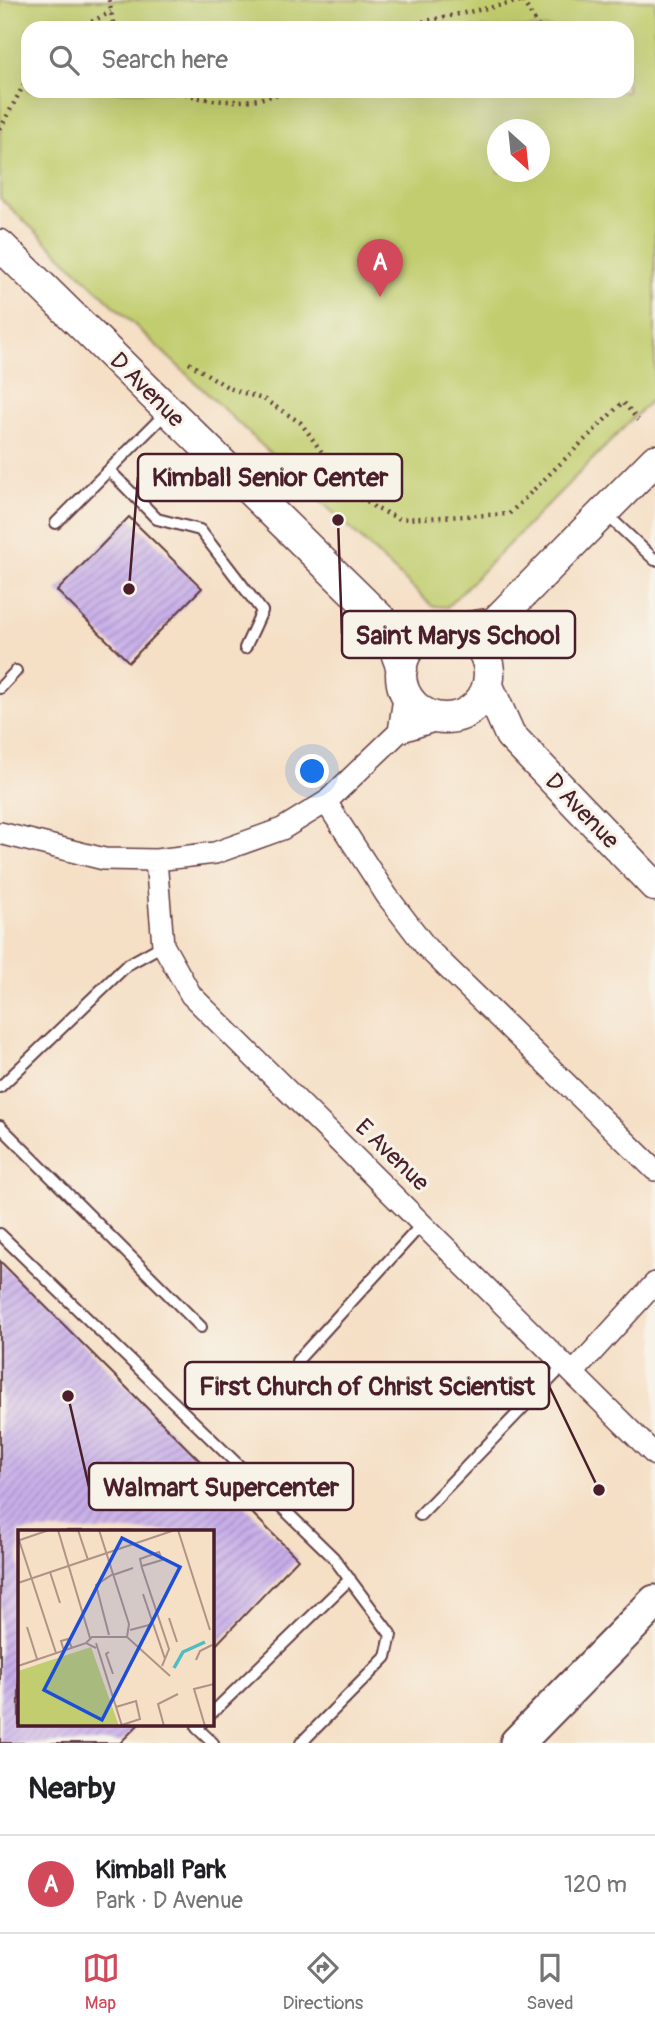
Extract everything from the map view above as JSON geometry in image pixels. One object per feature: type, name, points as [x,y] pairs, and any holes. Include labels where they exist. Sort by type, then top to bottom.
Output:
[{"type":"main road","points":[[517,1743],[655,1602]]},
{"type":"street","name":"D Avenue","points":[[0,245],[385,623],[404,680]]},
{"type":"street","points":[[403,731],[404,680],[410,649],[420,638],[441,631],[491,624],[655,460]]},
{"type":"street","points":[[385,623],[441,631],[476,642],[489,676]]},
{"type":"street","points":[[0,833],[104,859],[156,860],[215,853],[282,829],[326,802],[403,731],[476,706],[489,676],[491,624]]},
{"type":"street","name":"D Avenue","points":[[489,676],[510,736],[655,886]]},
{"type":"street","points":[[404,680],[412,704],[424,713],[450,717]]},
{"type":"street","name":"D Avenue","points":[[450,717],[510,736]]},
{"type":"street","points":[[326,802],[387,896],[426,947],[655,1170]]},
{"type":"street","name":"E Avenue","points":[[156,860],[163,945],[191,995],[570,1367],[655,1455]]},
{"type":"street","points":[[570,1367],[655,1283]]},
{"type":"lane","points":[[56,523],[168,411]]},
{"type":"lane","points":[[109,470],[157,519],[200,530],[262,611],[245,648]]},
{"type":"lane","points":[[604,512],[655,560]]},
{"type":"lane","points":[[0,688],[16,671]]},
{"type":"lane","points":[[0,1087],[127,965],[163,945]]},
{"type":"lane","points":[[0,1126],[201,1327]]},
{"type":"lane","points":[[297,1361],[423,1223]]},
{"type":"lane","points":[[0,1234],[333,1557],[391,1635],[386,1657],[301,1743]]},
{"type":"lane","points":[[420,1515],[570,1367]]},
{"type":"lane","points":[[214,1711],[350,1579]]},
{"type":"lane","points":[[199,1726],[197,1728],[213,1743]]},
{"type":"path","points":[[109,0],[113,21]]},
{"type":"path","points":[[426,21],[524,1],[535,21]]},
{"type":"path","points":[[93,21],[111,12]]},
{"type":"path","points":[[0,129],[21,90]]},
{"type":"path","points":[[216,98],[270,98]]},
{"type":"path","points":[[188,363],[229,388],[265,400],[301,423],[338,475],[375,508],[400,519],[509,514],[623,402],[638,420]]},
{"type":"green space","points":[[0,0],[655,0],[655,396],[447,607],[432,606],[0,198]]},
{"type":"building","points":[[129,517],[202,588],[129,662],[57,591]]},
{"type":"building","points":[[0,1261],[298,1559],[214,1647],[214,1530],[18,1530],[18,1726],[137,1726],[120,1743],[0,1743]]},
{"type":"place","name":"Kimball Park","points":[[380,297]]},
{"type":"place","name":"Saint Marys School","points":[[338,520]]},
{"type":"place","name":"Kimball Senior Center","points":[[129,589]]},
{"type":"place","name":"Walmart Supercenter","points":[[68,1396]]},
{"type":"place","name":"First Church of Christ Scientist","points":[[599,1490]]}]
